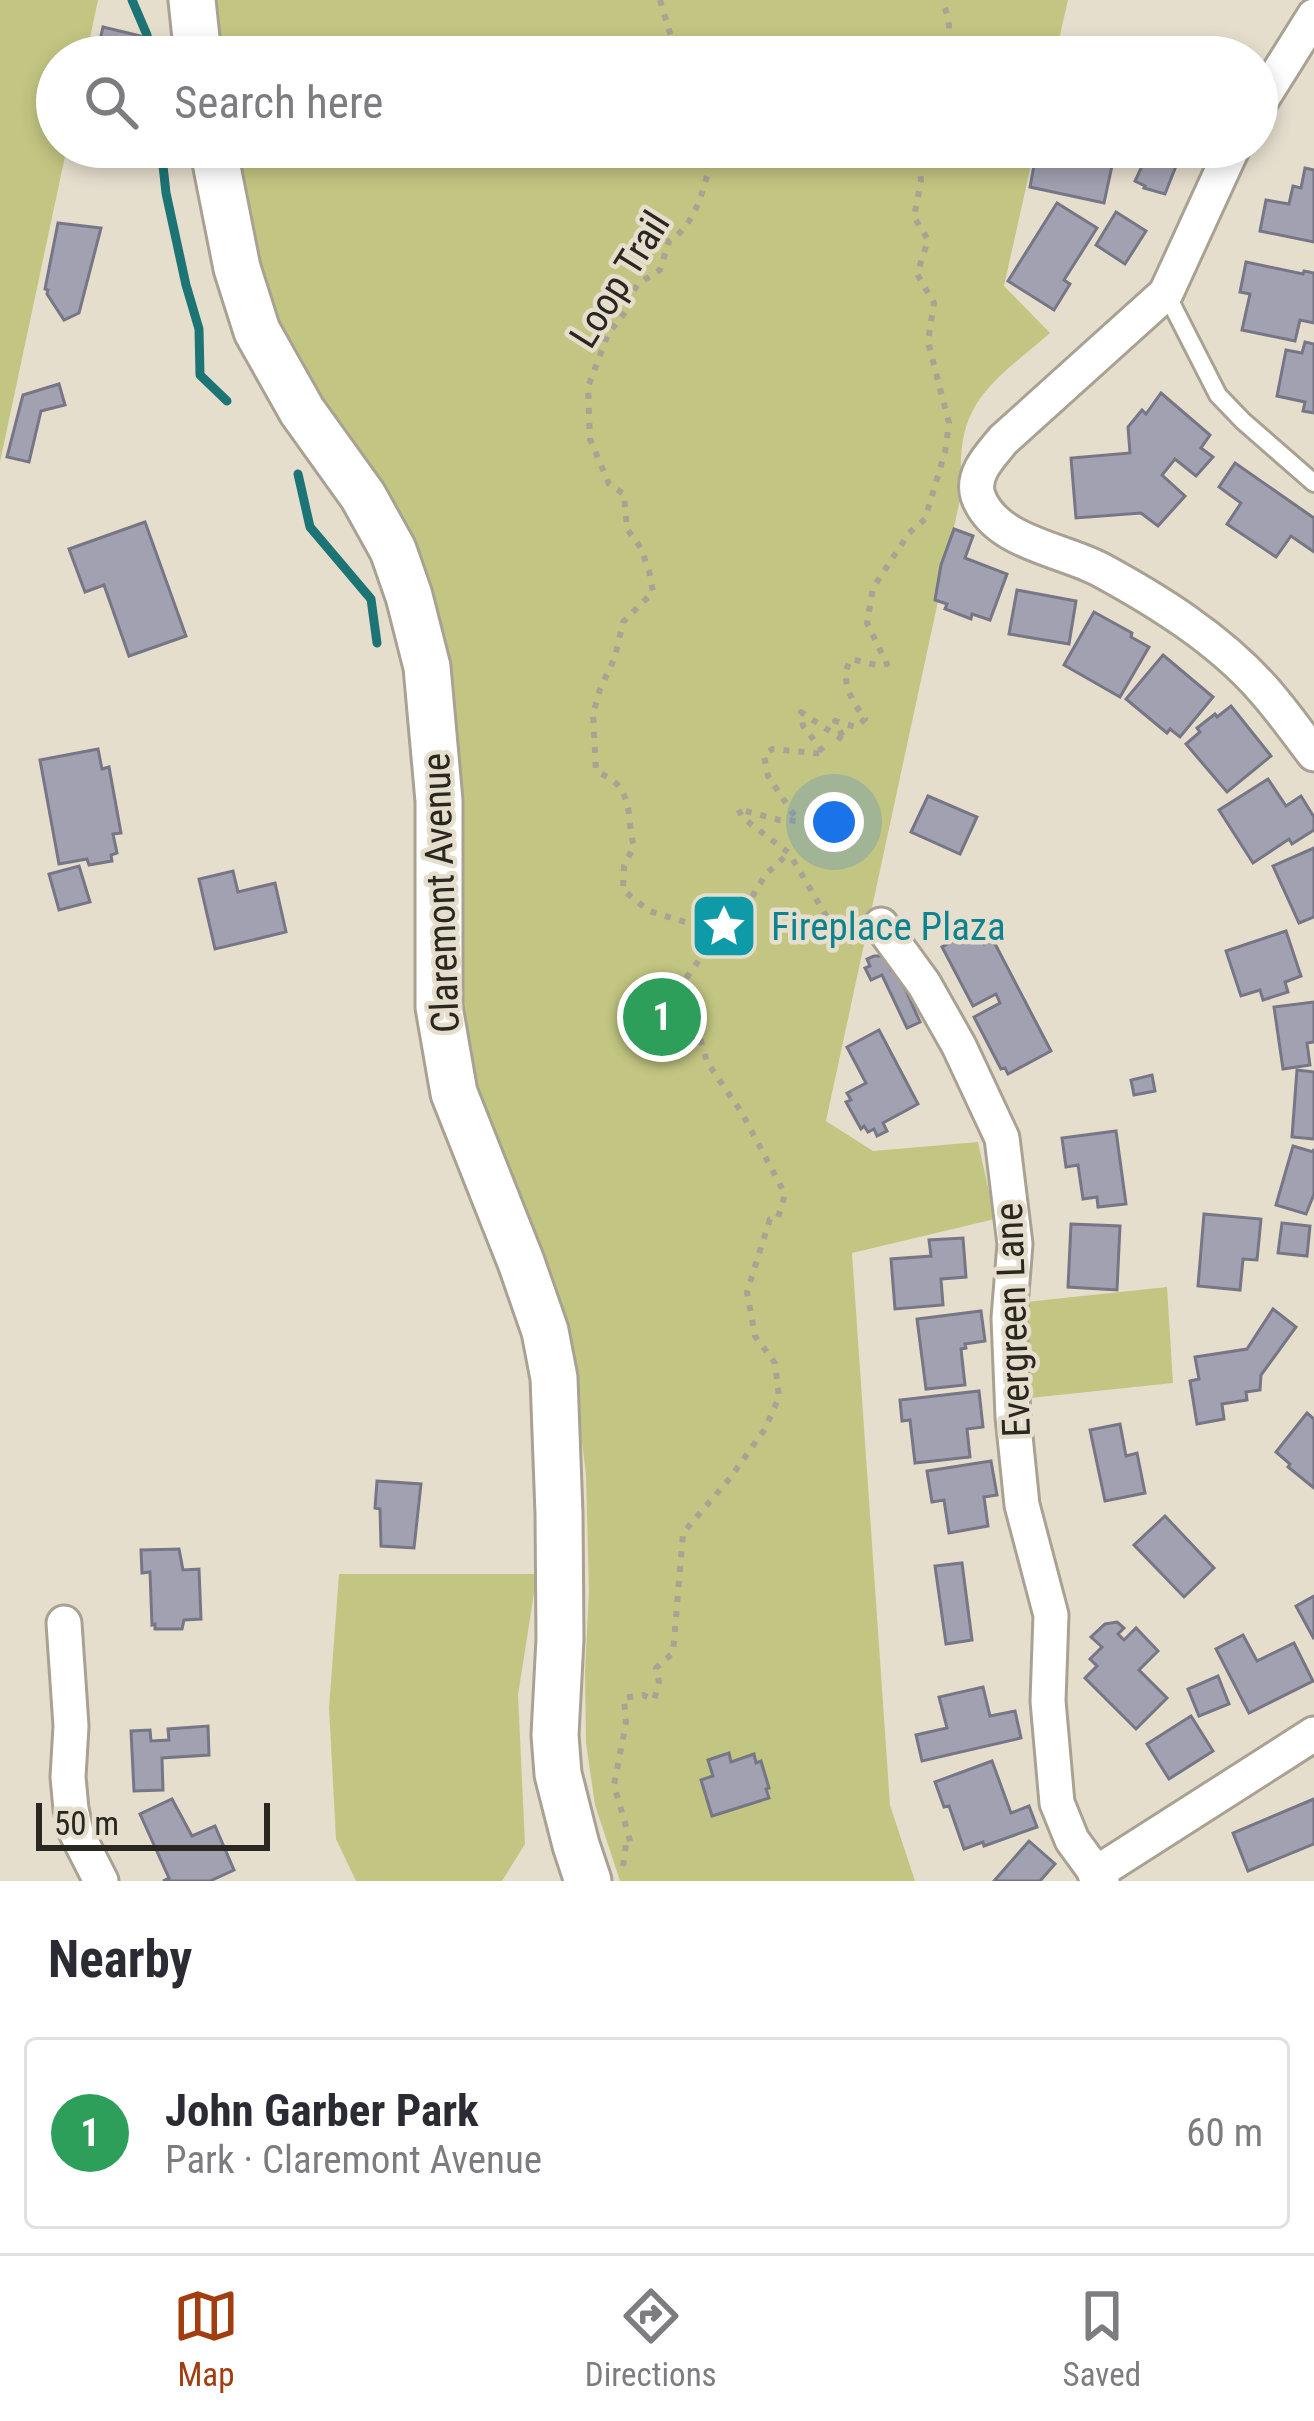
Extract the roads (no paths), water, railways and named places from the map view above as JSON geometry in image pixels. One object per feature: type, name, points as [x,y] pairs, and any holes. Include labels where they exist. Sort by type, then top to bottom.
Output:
[{"type":"main road","points":[[192,0],[196,36]]},
{"type":"main road","name":"Claremont Avenue","points":[[217,168],[237,268],[257,331],[302,411],[363,496],[393,550],[428,667],[439,802],[439,1007],[454,1094],[520,1262],[544,1331],[554,1378],[560,1639],[555,1735],[558,1774],[588,1881]]},
{"type":"street","points":[[1278,73],[1314,16]]},
{"type":"street","points":[[1223,168],[1166,293],[1003,440],[983,465],[977,494],[996,523],[1096,568],[1163,607],[1228,655],[1263,688],[1314,754]]},
{"type":"street","name":"Evergreen Lane","points":[[880,925],[924,984],[1002,1138],[1015,1244],[1009,1318],[1013,1417],[1022,1505],[1051,1615],[1048,1702],[1057,1803],[1072,1840],[1098,1877]]},
{"type":"street","points":[[64,1623],[71,1809],[76,1832],[101,1881]]},
{"type":"street","points":[[1098,1877],[1314,1734]]},
{"type":"lane","points":[[1166,293],[1218,395],[1314,483]]},
{"type":"waterway","points":[[132,0],[147,36]]},
{"type":"waterway","points":[[163,168],[199,329],[200,375],[227,401]]},
{"type":"waterway","points":[[298,474],[310,527],[371,599],[377,643]]},
{"type":"place","name":"Fireplace Plaza","points":[[724,926]]},
{"type":"place","name":"John Garber Park","points":[[662,1017]]}]
